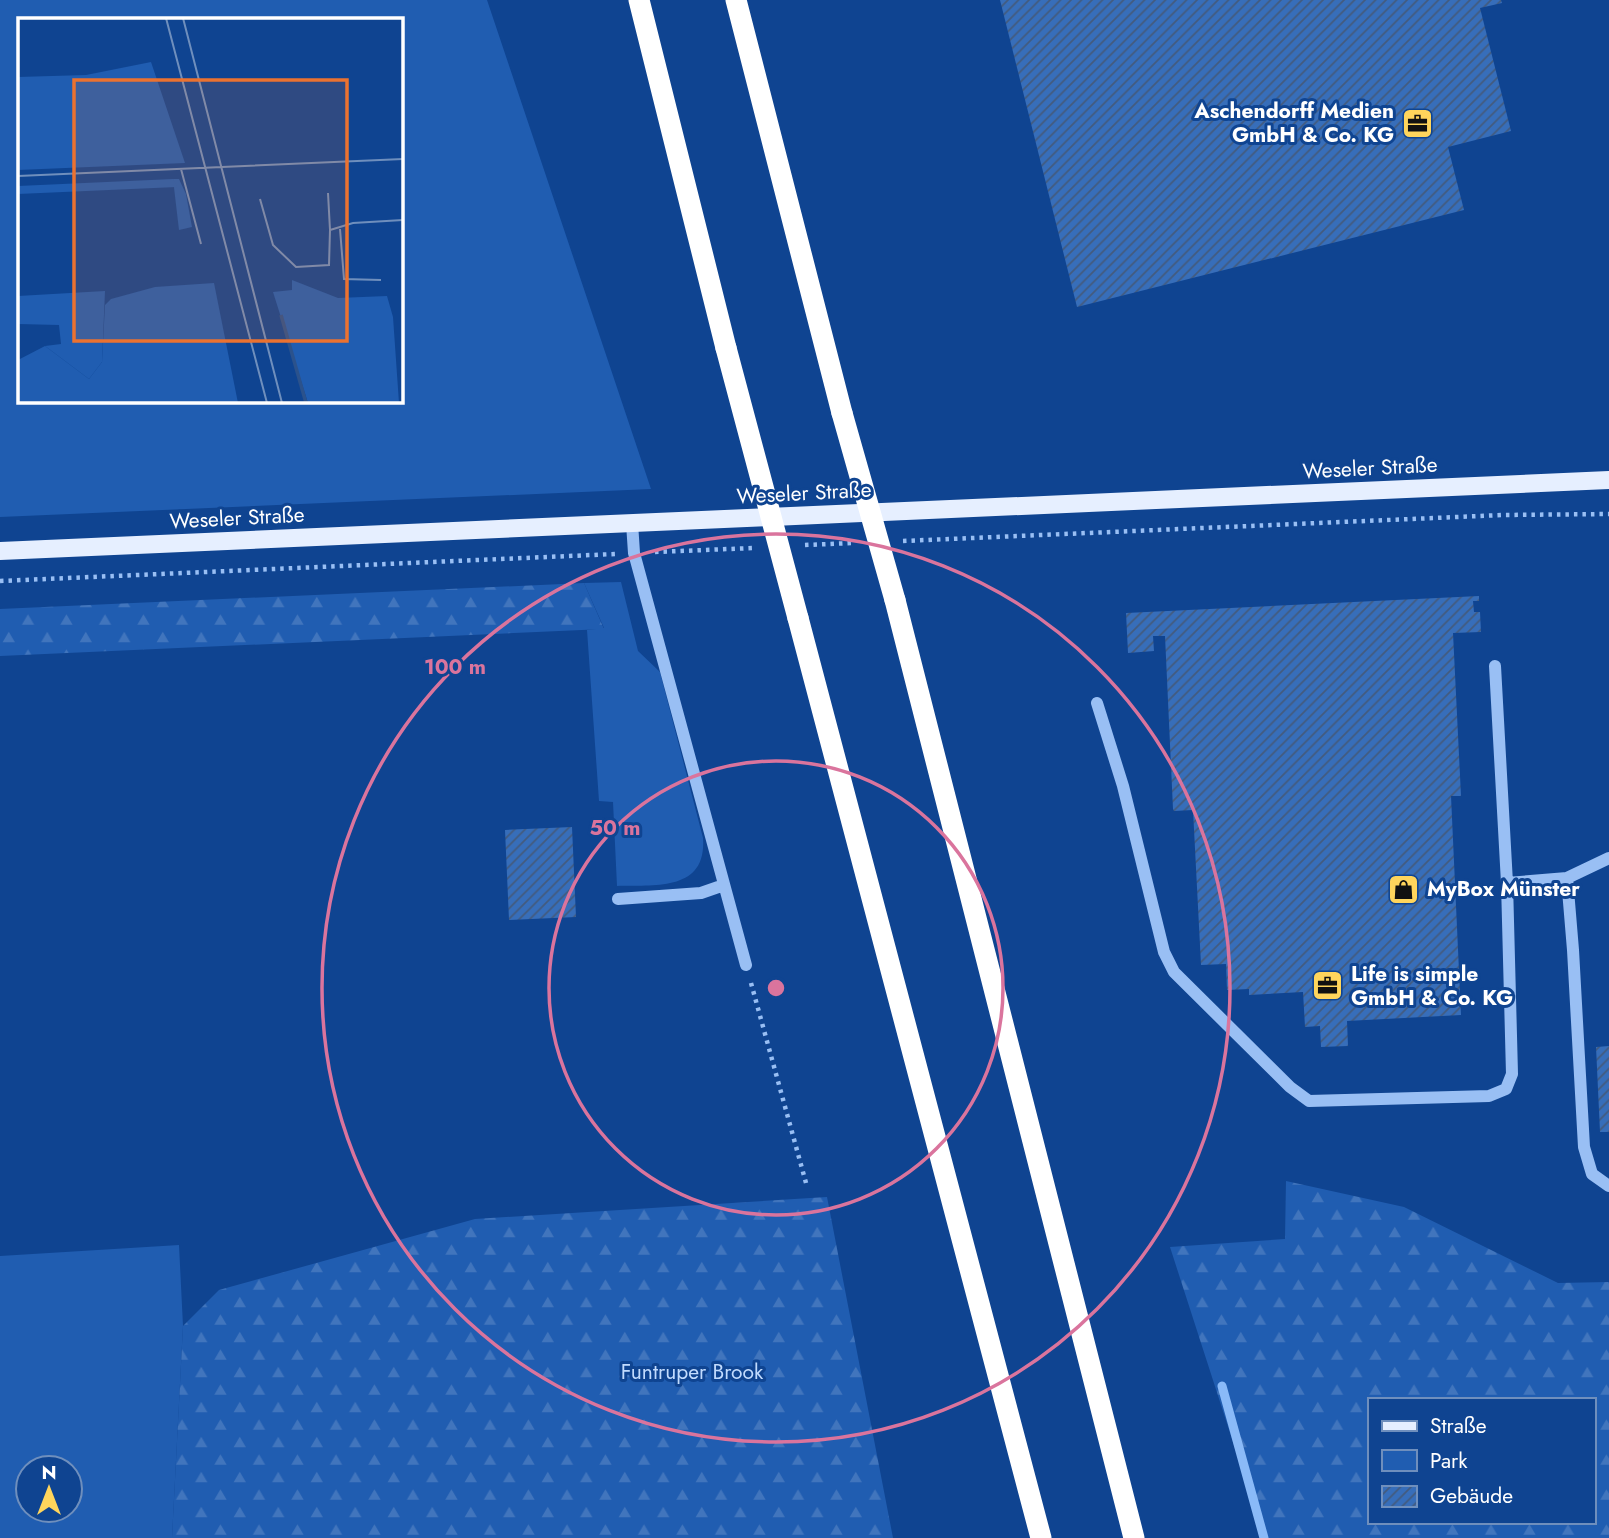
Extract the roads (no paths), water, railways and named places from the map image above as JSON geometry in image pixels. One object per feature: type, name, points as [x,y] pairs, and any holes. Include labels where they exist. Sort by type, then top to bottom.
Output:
[{"type":"highway","points":[[639,0],[726,348],[1041,1538]]},
{"type":"highway","points":[[736,0],[842,413],[895,600],[1134,1538]]},
{"type":"main road","name":"Weseler Straße","points":[[0,551],[1609,480]]},
{"type":"street","points":[[632,523],[634,553],[746,965]]},
{"type":"street","points":[[1097,703],[1123,786],[1164,952],[1174,972],[1290,1087],[1309,1101],[1489,1096],[1506,1089],[1512,1074],[1507,883],[1495,666]]},
{"type":"street","points":[[1507,883],[1567,877],[1609,858]]},
{"type":"street","points":[[1567,877],[1584,1147],[1592,1174],[1609,1186]]},
{"type":"street","points":[[618,899],[701,893],[724,885]]},
{"type":"waterway","points":[[1222,1386],[1264,1538]]},
{"type":"place","name":"Aschendorff Medien GmbH & Co. KG","points":[[1417,123]]},
{"type":"place","name":"MyBox Münster","points":[[1404,889]]},
{"type":"place","name":"Life is simple GmbH & Co. KG","points":[[1328,986]]},
{"type":"park label","name":"Funtruper Brook","points":[[692,1372]]}]
